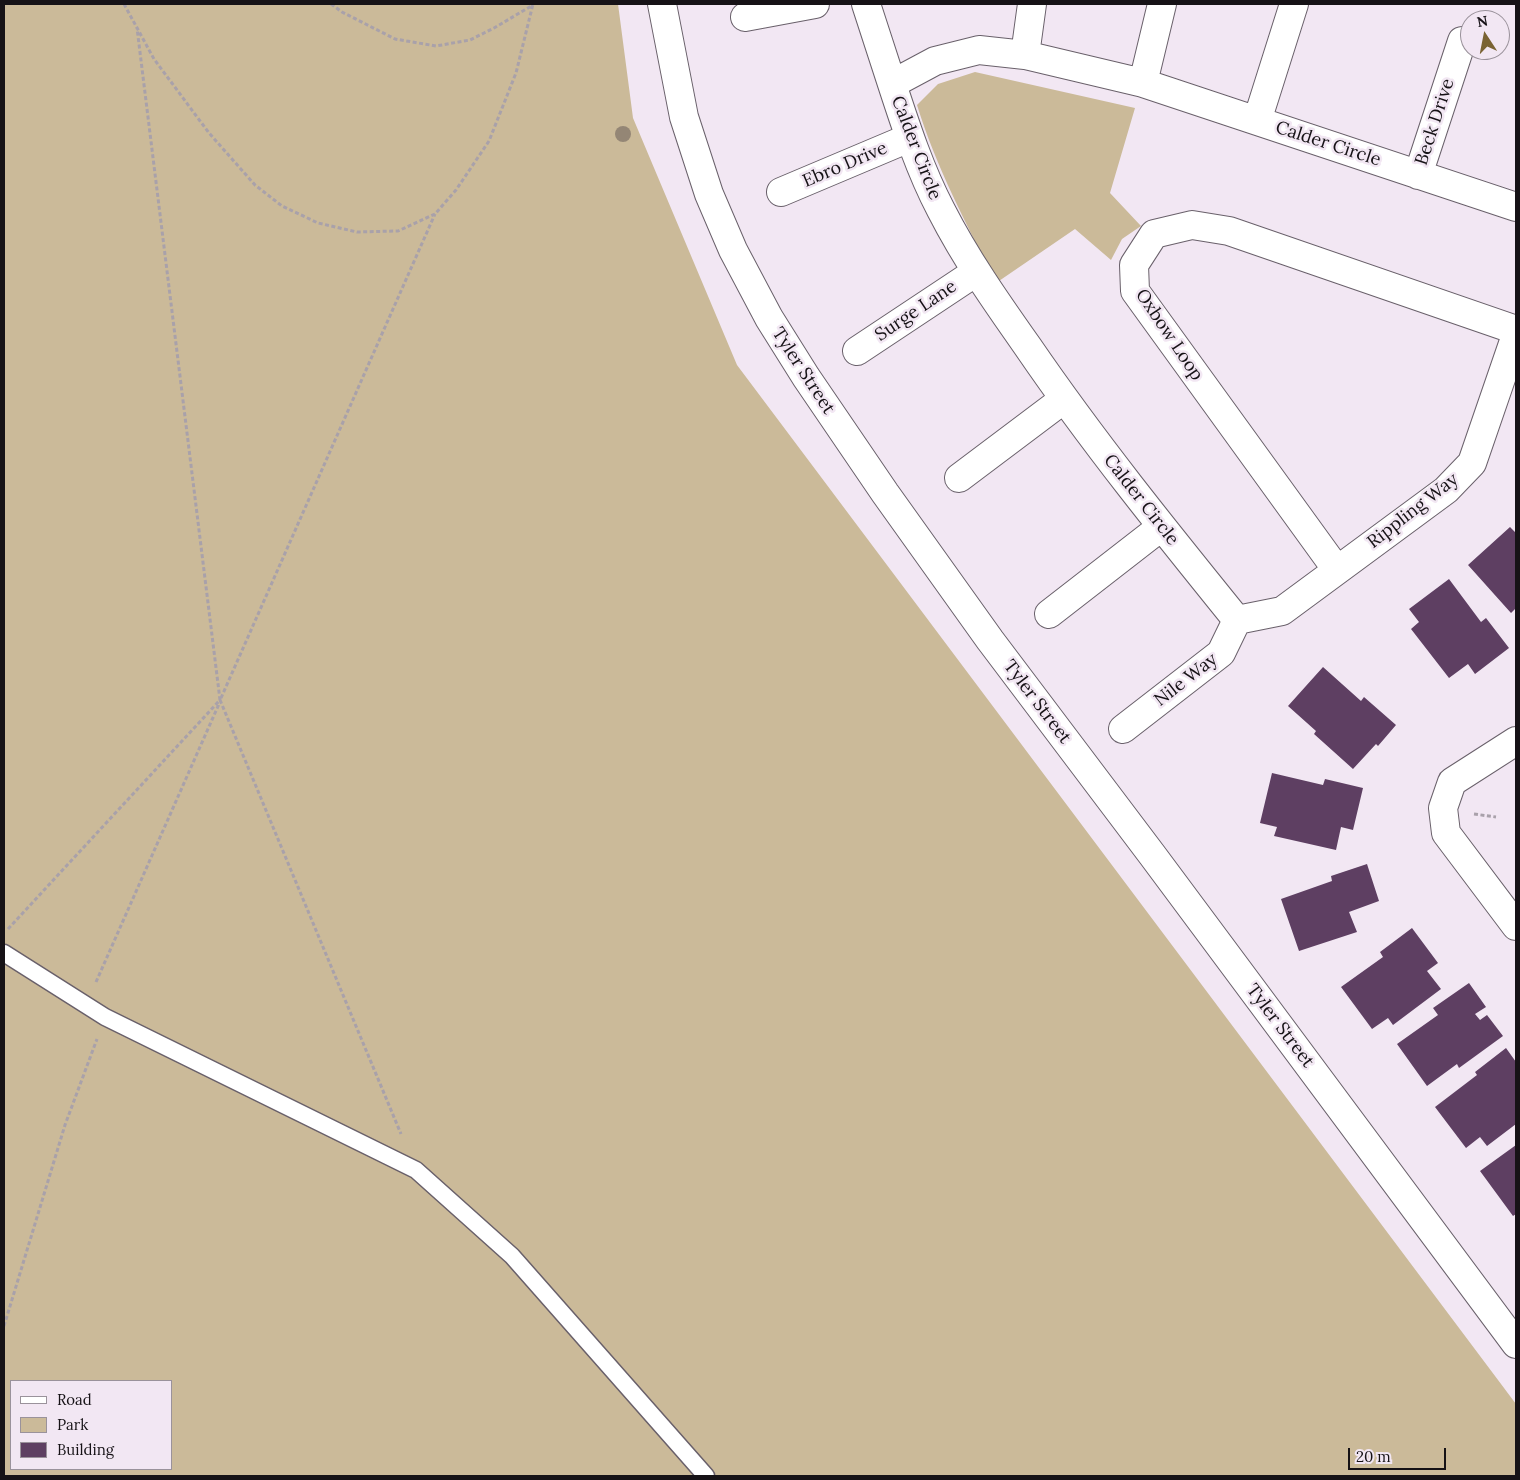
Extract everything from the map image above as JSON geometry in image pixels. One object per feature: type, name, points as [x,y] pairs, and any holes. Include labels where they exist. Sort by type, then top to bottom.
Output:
[{"type":"street","name":"Tyler Street","points":[[662,4],[684,117],[709,194],[733,250],[769,318],[806,377],[890,500],[990,640],[1516,1344]]},
{"type":"street","points":[[745,17],[815,4]]},
{"type":"street","points":[[866,4],[892,84]]},
{"type":"street","points":[[1025,55],[1032,4]]},
{"type":"street","points":[[1143,83],[1162,4]]},
{"type":"street","points":[[1257,121],[1294,4]]},
{"type":"street","name":"Beck Drive","points":[[1418,174],[1460,47]]},
{"type":"street","name":"Calder Circle","points":[[1236,620],[1064,399],[976,272],[940,209],[909,138],[892,84],[935,61],[979,50],[1025,55],[1143,83],[1516,207]]},
{"type":"street","name":"Ebro Drive","points":[[782,192],[909,138]]},
{"type":"street","name":"Oxbow Loop","points":[[1337,570],[1135,290],[1134,265],[1154,234],[1192,225],[1229,231],[1516,330]]},
{"type":"street","name":"Surge Lane","points":[[857,351],[976,272]]},
{"type":"street","name":"Rippling Way","points":[[1236,620],[1282,611],[1446,490],[1472,463],[1516,335]]},
{"type":"street","points":[[959,478],[1064,399]]},
{"type":"street","points":[[1049,614],[1161,526]]},
{"type":"street","name":"Nile Way","points":[[1123,729],[1221,653],[1236,620]]},
{"type":"street","points":[[1516,741],[1452,782],[1443,808],[1446,833],[1516,926]]},
{"type":"lane","points":[[4,953],[105,1017],[416,1170],[512,1256],[706,1476]]},
{"type":"path","points":[[124,4],[154,59],[208,133],[255,184],[282,206],[318,223],[358,232],[398,231],[435,214]]},
{"type":"path","points":[[331,4],[342,12],[395,39],[436,46],[470,40],[533,4]]},
{"type":"path","points":[[86,1005],[435,214],[456,190],[489,141],[516,74],[533,4]]},
{"type":"path","points":[[137,28],[220,700],[416,1170]]},
{"type":"path","points":[[4,934],[220,700]]},
{"type":"path","points":[[4,1326],[65,1125],[105,1017]]},
{"type":"green space","points":[[4,4],[618,4],[633,118],[737,365],[1516,1404],[1516,1476],[4,1476]]},
{"type":"green space","points":[[975,72],[1135,108],[1110,193],[1141,226],[1122,239],[1111,260],[1075,229],[996,283],[963,218],[933,151],[917,105],[938,84]]},
{"type":"building","points":[[1510,527],[1516,533],[1516,608],[1511,613],[1468,565]]},
{"type":"building","points":[[1449,579],[1481,622],[1486,618],[1509,648],[1475,674],[1468,664],[1449,678],[1411,629],[1419,622],[1409,609]]},
{"type":"building","points":[[1323,667],[1361,701],[1364,697],[1396,725],[1378,746],[1376,744],[1353,769],[1314,734],[1316,731],[1288,706]]},
{"type":"building","points":[[1272,773],[1323,785],[1325,779],[1363,788],[1353,830],[1341,827],[1336,850],[1274,836],[1277,827],[1260,823]]},
{"type":"building","points":[[1367,864],[1379,901],[1349,912],[1357,932],[1299,951],[1281,899],[1332,881],[1331,876]]},
{"type":"building","points":[[1412,928],[1438,963],[1427,971],[1441,989],[1393,1025],[1388,1018],[1372,1029],[1341,987],[1383,957],[1380,952]]},
{"type":"building","points":[[1469,983],[1486,1007],[1475,1014],[1480,1020],[1487,1015],[1503,1036],[1459,1068],[1457,1064],[1427,1086],[1397,1044],[1438,1015],[1433,1008]]},
{"type":"building","points":[[1506,1048],[1516,1062],[1516,1124],[1487,1146],[1480,1137],[1466,1148],[1435,1107],[1477,1075],[1475,1072]]},
{"type":"building","points":[[1516,1145],[1516,1214],[1513,1216],[1480,1171]]}]
